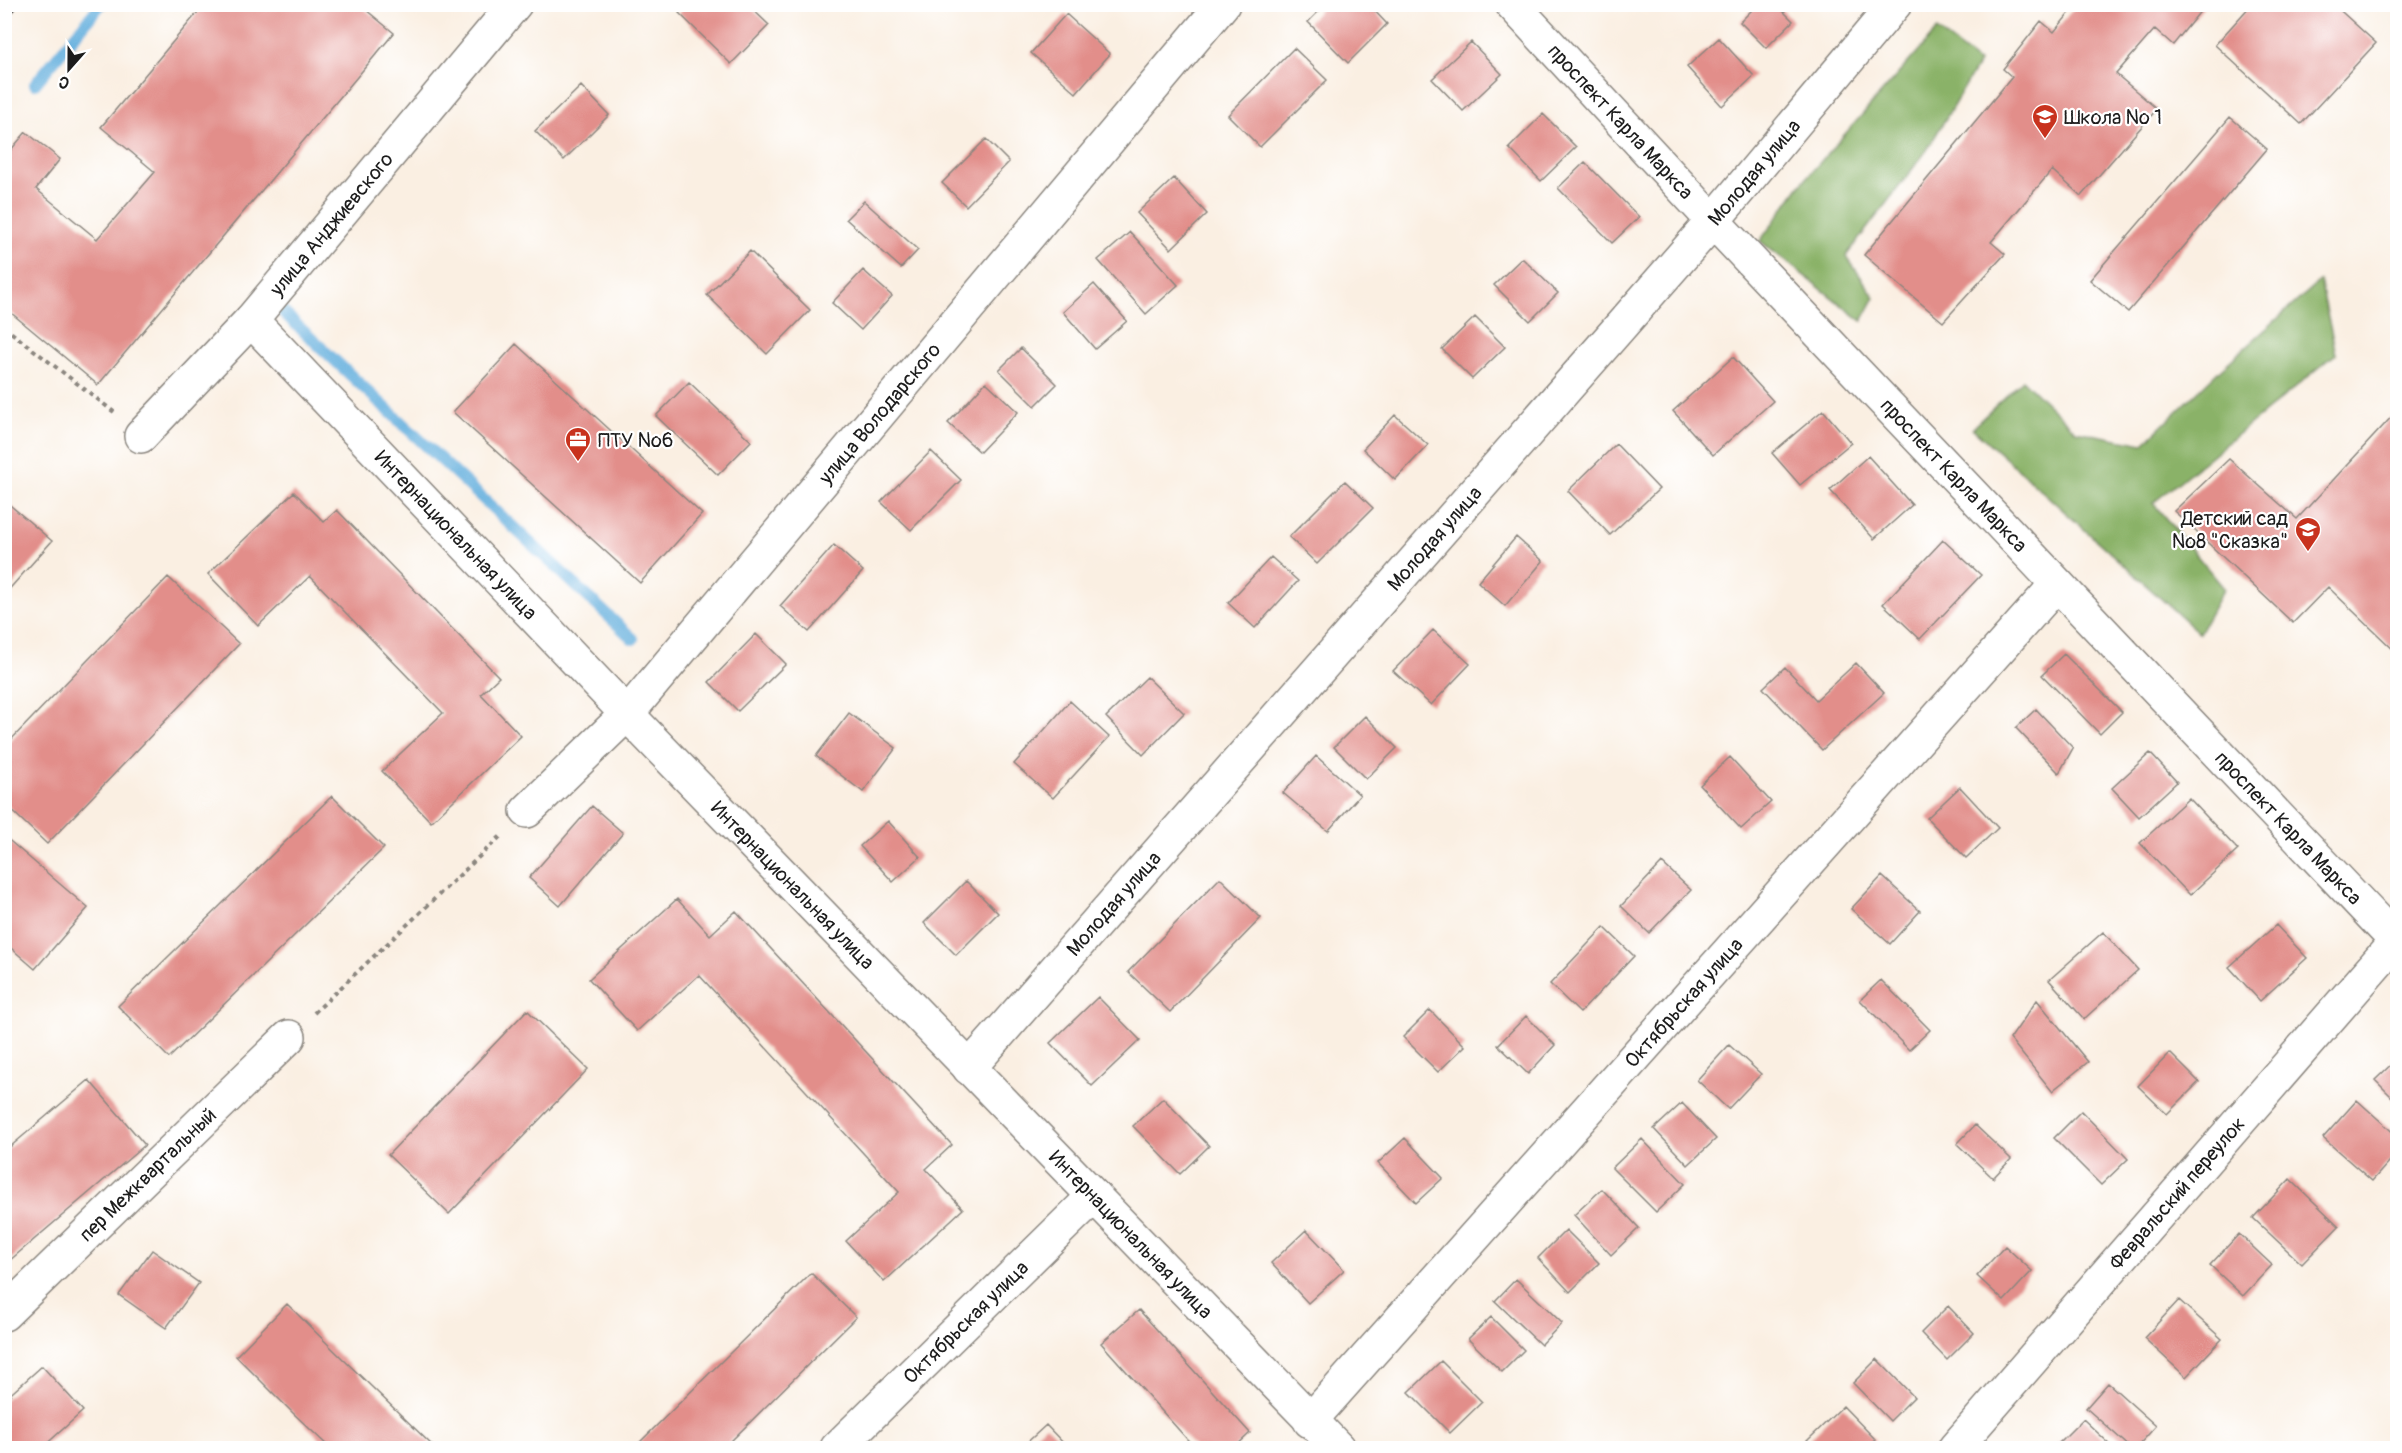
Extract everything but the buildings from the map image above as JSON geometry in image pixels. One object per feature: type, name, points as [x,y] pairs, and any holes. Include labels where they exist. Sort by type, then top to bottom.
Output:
[{"type":"street","name":"улица Анджиевского","points":[[141,436],[251,320],[515,4]]},
{"type":"street","name":"улица Володарского","points":[[527,811],[627,714],[1223,4]]},
{"type":"street","name":"проспект Карла Маркса","points":[[1512,4],[1713,221],[2397,941]]},
{"type":"street","name":"Молодая улица","points":[[969,1068],[1713,221],[1895,4]]},
{"type":"street","name":"Интернациональная улица","points":[[251,320],[627,714],[1338,1449]]},
{"type":"street","name":"Октябрьская улица","points":[[1310,1421],[2057,584]]},
{"type":"street","name":"Февральский переулок","points":[[1954,1449],[2397,941]]},
{"type":"street","name":"пер Межквартальный","points":[[4,1314],[289,1036]]},
{"type":"street","name":"Октябрьская улица","points":[[837,1449],[1094,1196]]},
{"type":"path","points":[[4,327],[141,436]]},
{"type":"path","points":[[289,1036],[527,811]]},
{"type":"green space","points":[[1937,30],[1979,63],[1927,150],[1846,256],[1875,297],[1862,321],[1760,241],[1800,185]]},
{"type":"green space","points":[[2320,281],[2336,354],[2153,503],[2224,588],[2199,633],[1972,428],[2023,380],[2076,431],[2143,444],[2221,369]]},
{"type":"waterway","points":[[35,84],[101,4]]},
{"type":"waterway","points":[[283,312],[633,639]]},
{"type":"railway","points":[[4,17],[15,4]]},
{"type":"place","name":"Школа № 1","points":[[2045,140]]},
{"type":"place","name":"ПТУ №6","points":[[578,463]]},
{"type":"place","name":"Детский сад №8 \"Сказка\"","points":[[2308,553]]}]
